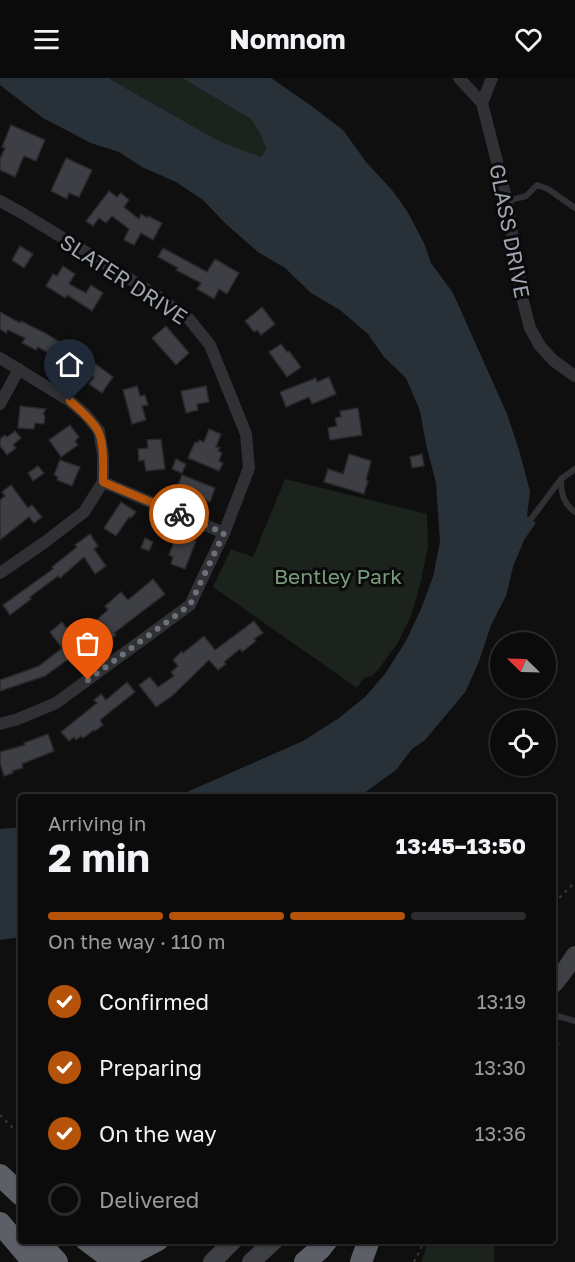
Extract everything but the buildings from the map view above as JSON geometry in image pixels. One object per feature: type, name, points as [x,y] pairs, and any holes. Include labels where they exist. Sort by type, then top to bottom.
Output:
[{"type":"highway","points":[[0,1164],[18,1179]]},
{"type":"highway","points":[[0,1175],[18,1193]]},
{"type":"highway","points":[[0,1205],[18,1222]]},
{"type":"highway","points":[[0,1223],[33,1262]]},
{"type":"highway","points":[[41,1244],[57,1262]]},
{"type":"highway","points":[[74,1244],[94,1262]]},
{"type":"highway","points":[[91,1244],[116,1258],[131,1254],[150,1244]]},
{"type":"highway","points":[[305,1262],[324,1244]]},
{"type":"highway","points":[[361,1262],[368,1244]]},
{"type":"main road","points":[[564,975],[575,955]]},
{"type":"main road","points":[[212,1262],[230,1244]]},
{"type":"main road","points":[[251,1262],[271,1244]]},
{"type":"street","name":"GLASS DRIVE","points":[[459,78],[482,103],[507,201],[523,301],[530,328],[540,346],[554,362],[575,376]]},
{"type":"street","points":[[482,103],[492,78]]},
{"type":"street","name":"SLATER DRIVE","points":[[0,201],[156,295],[189,319],[210,345],[246,434],[249,468],[224,533],[190,605],[56,703],[0,724]]},
{"type":"street","points":[[0,358],[70,401],[99,431],[103,454],[103,482],[84,512],[0,573]]},
{"type":"street","points":[[0,404],[19,369]]},
{"type":"street","points":[[103,482],[224,533]]},
{"type":"lane","points":[[507,201],[526,196],[537,185],[548,189],[575,208]]},
{"type":"lane","points":[[531,519],[561,479],[575,469]]},
{"type":"lane","points":[[561,479],[561,492],[564,500],[575,512]]},
{"type":"lane","points":[[556,1016],[575,1021]]},
{"type":"path","points":[[556,901],[575,882]]},
{"type":"path","points":[[556,1048],[560,1044]]},
{"type":"path","points":[[0,1115],[18,1133]]},
{"type":"path","points":[[414,1262],[423,1244]]},
{"type":"green space","points":[[109,78],[182,78],[251,119],[266,149],[261,157],[219,141]]},
{"type":"green space","name":"Bentley Park","points":[[285,479],[427,514],[428,547],[411,616],[397,644],[378,670],[372,676],[364,678],[357,688],[213,587],[231,549],[253,557]]},
{"type":"green space","points":[[428,1244],[495,1244],[494,1262],[421,1262]]},
{"type":"shaded area","points":[[0,78],[109,78],[219,141],[261,157],[266,149],[251,119],[182,78],[271,78],[343,130],[407,211],[424,243],[431,263],[453,293],[507,414],[530,491],[527,516],[536,523],[524,540],[513,567],[506,596],[491,625],[466,691],[425,740],[412,749],[396,770],[363,794],[183,794],[303,741],[339,718],[365,697],[385,674],[406,641],[433,577],[440,542],[436,483],[420,411],[406,378],[384,357],[368,334],[340,310],[311,293],[285,268],[258,252],[203,200],[176,182],[142,167],[119,152],[91,143],[43,118],[0,85]]},
{"type":"shaded area","points":[[18,827],[18,937],[0,940],[0,829]]},
{"type":"way so far","points":[[88,680],[190,605],[224,533],[179,514]]},
{"type":"route","points":[[70,401],[99,431],[103,454],[103,482],[179,514]]}]
